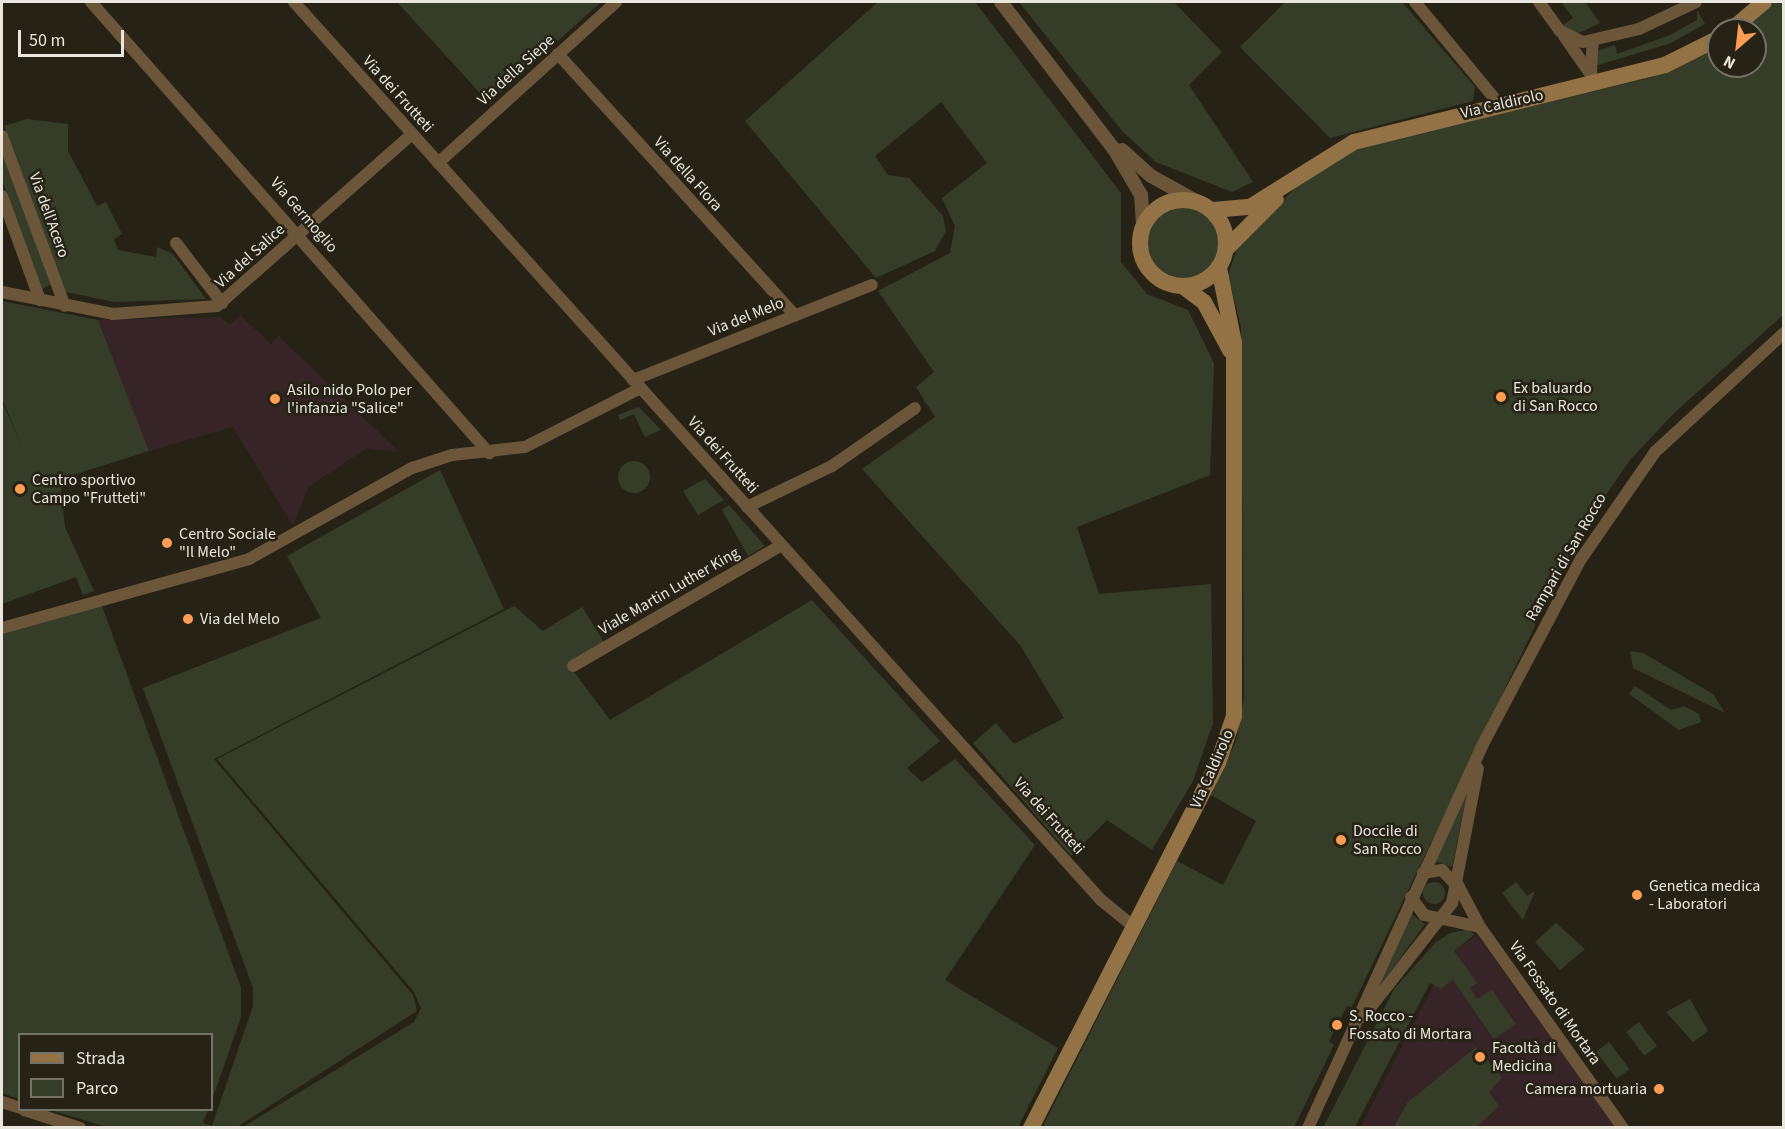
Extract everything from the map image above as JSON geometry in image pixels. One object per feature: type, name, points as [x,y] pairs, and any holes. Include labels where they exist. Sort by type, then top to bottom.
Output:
[{"type":"main road","points":[[1745,18],[1764,2]]},
{"type":"main road","name":"Via Caldirolo","points":[[1213,210],[1250,207],[1354,141],[1671,63],[1707,44]]},
{"type":"main road","name":"Via Caldirolo","points":[[1031,1128],[1218,763],[1234,716],[1233,327],[1219,268],[1227,248],[1291,183]]},
{"type":"main road","points":[[1143,225],[1164,203],[1194,200],[1213,210],[1223,224],[1227,248]]},
{"type":"main road","name":"Via Caldirolo","points":[[1143,225],[1139,243],[1146,265],[1165,283],[1184,286],[1214,316],[1234,371]]},
{"type":"main road","points":[[1184,286],[1207,280],[1219,268]]},
{"type":"street","name":"Via Germoglio","points":[[91,2],[299,234],[489,453]]},
{"type":"street","name":"Via dei Frutteti","points":[[294,2],[1101,900],[1133,926]]},
{"type":"street","name":"Via della Siepe","points":[[438,163],[616,2]]},
{"type":"street","points":[[1001,2],[1094,120],[1141,195],[1143,225]]},
{"type":"street","points":[[1415,2],[1500,105]]},
{"type":"street","points":[[1539,2],[1596,82]]},
{"type":"street","points":[[1560,31],[1573,41],[1593,40],[1639,29],[1696,2]]},
{"type":"street","points":[[1593,40],[1589,64],[1596,82]]},
{"type":"street","name":"Via della Flora","points":[[558,54],[795,315]]},
{"type":"street","points":[[1094,120],[1151,176],[1194,200]]},
{"type":"street","name":"Via del Salice","points":[[2,292],[113,314],[200,310],[222,303],[412,134]]},
{"type":"street","name":"Via dell'Acero","points":[[2,136],[65,306]]},
{"type":"street","points":[[2,196],[40,300]]},
{"type":"street","points":[[176,243],[222,303]]},
{"type":"street","name":"Via del Melo","points":[[2,628],[224,567],[302,532],[412,468],[452,455],[489,453],[525,447],[637,384],[795,315],[872,285]]},
{"type":"street","name":"Rampari di San Rocco","points":[[1308,1128],[1411,897],[1484,744],[1574,571],[1627,487],[1677,428],[1784,333]]},
{"type":"street","points":[[747,507],[832,466],[915,408]]},
{"type":"street","name":"Viale Martin Luther King","points":[[573,666],[782,545]]},
{"type":"street","name":"Rampari di San Rocco","points":[[1353,1030],[1444,915],[1457,885],[1484,744]]},
{"type":"street","points":[[1423,873],[1442,870],[1457,885]]},
{"type":"street","name":"Via Fossato di Mortara","points":[[1457,885],[1480,927],[1623,1128]]},
{"type":"street","points":[[1411,897],[1424,915],[1444,915],[1480,927]]},
{"type":"street","points":[[2,1102],[18,1107]]},
{"type":"street","points":[[27,1111],[80,1128]]},
{"type":"shaded area","points":[[240,315],[271,344],[279,336],[399,452],[367,448],[308,487],[293,526],[233,427],[149,451],[98,320],[221,317],[230,325]]},
{"type":"shaded area","name":"Facoltà di Medicina","points":[[1477,935],[1615,1127],[1360,1128],[1433,986],[1456,950]]},
{"type":"green space","points":[[397,2],[601,2],[489,103]]},
{"type":"green space","points":[[878,2],[975,2],[1121,193],[1121,262],[1147,294],[1188,310],[1214,363],[1210,475],[1077,527],[1099,594],[1211,584],[1213,723],[1193,781],[1152,850],[1107,820],[1071,856],[973,743],[996,723],[1014,744],[1064,718],[1020,645],[862,469],[935,417],[916,387],[934,372],[878,291],[950,253],[955,226],[942,198],[987,163],[941,102],[875,156],[888,175],[909,178],[943,216],[946,231],[935,251],[876,278],[745,121]]},
{"type":"green space","points":[[1019,2],[1174,2],[1222,52],[1189,85],[1253,182],[1232,192],[1156,162],[1122,131]]},
{"type":"green space","points":[[1285,2],[1402,2],[1475,87],[1473,101],[1330,138],[1240,47]]},
{"type":"green space","points":[[1561,2],[1585,2],[1600,23],[1573,36],[1563,25],[1573,18]]},
{"type":"green space","points":[[1772,2],[1783,2],[1783,315],[1673,414],[1630,460],[1580,532],[1352,1007],[1347,1006],[1329,1041],[1334,1045],[1294,1127],[1042,1128],[1177,861],[1223,885],[1256,821],[1211,795],[1236,741],[1244,698],[1241,327],[1228,275],[1238,246],[1300,183],[1339,156],[1364,147],[1653,77],[1707,50],[1707,78],[1767,78],[1767,18],[1753,18]]},
{"type":"green space","points":[[1697,10],[1705,24],[1671,43],[1595,66],[1597,51],[1615,45],[1617,54],[1670,35],[1697,20]]},
{"type":"green space","points":[[27,119],[68,124],[68,151],[97,206],[106,202],[122,234],[114,239],[118,250],[156,257],[157,247],[173,254],[206,299],[115,302],[66,292],[4,126]]},
{"type":"green space","points":[[2,150],[52,284],[42,289],[2,180]]},
{"type":"green space","points":[[1183,207],[1203,213],[1213,223],[1219,243],[1213,263],[1203,273],[1183,279],[1163,273],[1153,263],[1147,243],[1153,223],[1163,213]]},
{"type":"green space","points":[[2,301],[98,320],[149,451],[60,479],[65,527],[94,591],[83,595],[76,577],[2,604],[2,401],[22,447],[2,398]]},
{"type":"green space","points":[[639,407],[661,430],[645,437],[634,414],[620,420],[618,415]]},
{"type":"green space","points":[[634,461],[645,466],[650,477],[645,488],[634,493],[623,488],[618,477],[623,466]]},
{"type":"green space","points":[[440,470],[504,609],[214,759],[413,995],[417,1011],[237,1127],[107,1127],[54,1111],[208,1111],[203,1123],[212,1126],[253,1006],[253,988],[143,688],[321,618],[287,556]]},
{"type":"green space","points":[[705,479],[724,500],[698,515],[683,491]]},
{"type":"green space","points":[[729,505],[765,546],[748,556],[722,510]]},
{"type":"green space","points":[[812,600],[940,741],[907,768],[922,782],[955,759],[1035,845],[945,980],[1058,1048],[1018,1127],[243,1127],[414,1022],[421,1008],[414,992],[217,759],[514,606],[543,631],[582,607],[604,642],[568,664],[610,720]]},
{"type":"green space","points":[[102,606],[241,988],[241,1017],[213,1097],[213,1033],[18,1033],[18,1099],[2,1093],[2,634]]},
{"type":"green space","points":[[1630,651],[1643,653],[1713,694],[1725,713],[1633,668]]},
{"type":"green space","points":[[1635,686],[1671,710],[1684,706],[1699,714],[1701,722],[1679,730],[1629,694]]},
{"type":"green space","points":[[1467,793],[1452,867],[1434,861]]},
{"type":"green space","points":[[1434,882],[1442,885],[1445,893],[1442,901],[1434,904],[1426,901],[1423,893],[1426,885]]},
{"type":"green space","points":[[1516,882],[1527,896],[1535,891],[1523,920],[1502,893]]},
{"type":"green space","points":[[1410,913],[1425,924],[1373,996]]},
{"type":"green space","points":[[1556,923],[1585,949],[1560,970],[1535,942]]},
{"type":"green space","points":[[1470,929],[1474,935],[1454,951],[1477,983],[1470,988],[1477,999],[1492,990],[1516,1024],[1494,1039],[1453,980],[1441,989],[1430,983],[1355,1127],[1323,1128],[1394,989],[1435,943],[1450,933]]},
{"type":"green space","points":[[1690,999],[1708,1031],[1693,1042],[1666,1012]]},
{"type":"green space","points":[[1639,1022],[1657,1046],[1644,1056],[1626,1032]]},
{"type":"green space","points":[[1609,1042],[1629,1069],[1617,1079],[1596,1052]]},
{"type":"green space","points":[[1476,1047],[1502,1078],[1489,1092],[1499,1106],[1477,1127],[1394,1127],[1407,1103]]},
{"type":"place","name":"Ex baluardo di San Rocco","points":[[1501,397]]},
{"type":"place","name":"Asilo nido Polo per l'infanzia \"Salice\"","points":[[275,399]]},
{"type":"place","name":"Centro sportivo Campo \"Frutteti\"","points":[[20,489]]},
{"type":"place","name":"Centro Sociale \"Il Melo\"","points":[[167,543]]},
{"type":"place","name":"Via del Melo","points":[[188,619]]},
{"type":"place","name":"Doccile di San Rocco","points":[[1341,840]]},
{"type":"place","name":"Genetica medica - Laboratori","points":[[1637,895]]},
{"type":"place","name":"S. Rocco - Fossato di Mortara","points":[[1337,1025]]},
{"type":"place","name":"Facoltà di Medicina","points":[[1480,1057]]},
{"type":"place","name":"Camera mortuaria","points":[[1659,1089]]}]
